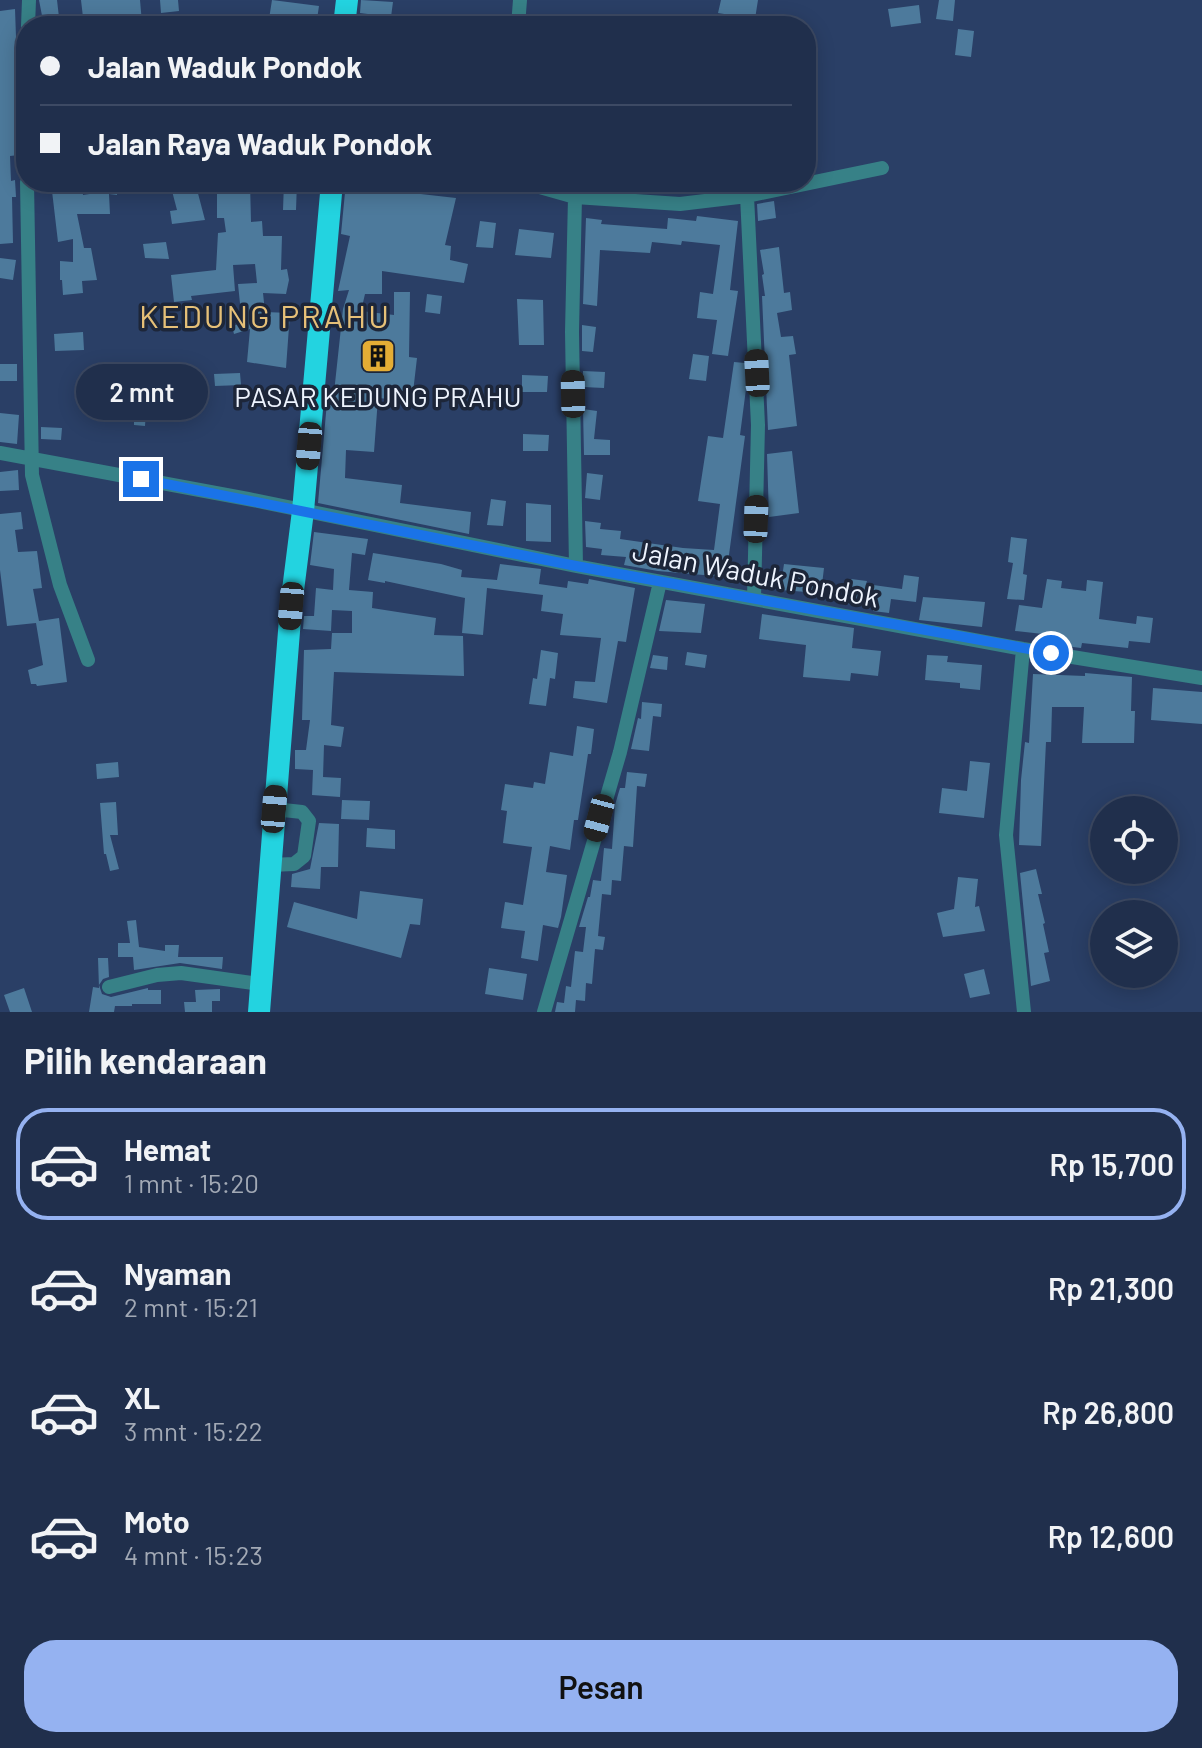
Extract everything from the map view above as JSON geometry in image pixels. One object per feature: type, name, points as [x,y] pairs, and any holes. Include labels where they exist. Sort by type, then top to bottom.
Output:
[{"type":"highway","points":[[259,1012],[291,606],[303,511],[331,192]]},
{"type":"street","points":[[816,182],[882,168]]},
{"type":"street","points":[[27,192],[31,459],[44,528],[60,585],[88,660]]},
{"type":"street","points":[[557,192],[575,197],[680,204],[766,192]]},
{"type":"street","points":[[747,196],[758,425],[754,599]]},
{"type":"street","points":[[575,197],[572,332],[576,566]]},
{"type":"street","name":"Jalan Waduk Pondok","points":[[0,453],[660,582],[1023,649],[1202,678]]},
{"type":"street","points":[[544,1012],[620,752],[660,582]]},
{"type":"street","points":[[1023,649],[1006,835],[1024,1012]]},
{"type":"street","points":[[270,865],[294,864],[304,856],[309,821],[302,812],[274,809]]},
{"type":"street","points":[[109,987],[157,975],[181,973],[260,984]]},
{"type":"building","points":[[39,0],[57,0],[59,16],[42,16]]},
{"type":"building","points":[[81,0],[140,0],[141,16],[83,16]]},
{"type":"building","points":[[160,0],[178,0],[179,11],[161,13]]},
{"type":"building","points":[[272,0],[319,6],[318,16],[269,16]]},
{"type":"building","points":[[361,0],[393,2],[391,16],[360,13]]},
{"type":"building","points":[[721,0],[758,0],[755,16],[718,13]]},
{"type":"building","points":[[939,0],[955,0],[953,21],[936,19]]},
{"type":"building","points":[[919,5],[921,23],[891,27],[888,9]]},
{"type":"building","points":[[15,9],[16,155],[10,156],[11,181],[15,180],[16,197],[12,197],[13,243],[0,244],[0,11]]},
{"type":"building","points":[[958,29],[974,31],[971,57],[955,55]]},
{"type":"building","points":[[52,192],[83,192],[83,195],[117,192],[117,195],[109,194],[110,214],[77,214],[84,248],[91,248],[97,280],[82,281],[83,293],[63,295],[60,261],[73,262],[73,239],[58,242]]},
{"type":"building","points":[[172,192],[198,192],[205,220],[172,224],[170,211],[177,210]]},
{"type":"building","points":[[217,192],[250,192],[251,222],[262,221],[263,236],[282,236],[281,270],[287,269],[289,280],[286,294],[263,293],[265,312],[290,313],[286,368],[247,362],[250,329],[234,334],[232,326],[242,323],[238,284],[257,283],[255,264],[233,265],[235,291],[191,296],[192,300],[174,302],[171,275],[216,270],[218,233],[226,232],[224,218],[217,218]]},
{"type":"building","points":[[284,192],[297,192],[296,210],[283,210]]},
{"type":"building","points":[[345,192],[403,192],[456,198],[445,245],[451,246],[450,260],[468,264],[464,283],[382,271],[382,294],[365,294],[361,311],[394,315],[394,292],[410,292],[409,357],[417,358],[412,401],[378,398],[374,452],[346,450],[345,478],[402,485],[400,503],[471,512],[469,534],[318,503],[327,402],[333,402],[343,309],[349,290],[338,291],[350,236],[341,234]]},
{"type":"building","points":[[774,201],[776,218],[758,221],[757,204]]},
{"type":"building","points":[[697,216],[738,221],[730,290],[738,291],[728,356],[712,354],[717,320],[697,318],[700,292],[713,294],[720,245],[652,242],[650,253],[600,250],[597,306],[583,304],[586,218],[602,220],[601,224],[667,229],[668,218],[696,221]]},
{"type":"building","points":[[480,221],[496,223],[493,248],[476,247]]},
{"type":"building","points":[[519,229],[554,233],[551,258],[515,255]]},
{"type":"building","points":[[166,242],[169,259],[145,258],[143,244]]},
{"type":"building","points":[[779,247],[784,293],[790,292],[792,310],[777,313],[781,337],[793,336],[796,354],[789,355],[797,426],[768,430],[762,296],[765,296],[760,250]]},
{"type":"building","points":[[0,258],[16,260],[13,280],[0,278]]},
{"type":"building","points":[[427,294],[442,296],[440,314],[425,312]]},
{"type":"building","points":[[517,299],[543,300],[544,345],[519,345]]},
{"type":"building","points":[[582,325],[596,327],[593,352],[582,351]]},
{"type":"building","points":[[83,332],[84,350],[55,351],[54,334]]},
{"type":"building","points":[[693,354],[709,356],[706,381],[689,379]]},
{"type":"building","points":[[734,362],[745,363],[746,389],[740,435],[745,436],[726,577],[624,565],[626,557],[601,555],[602,549],[586,547],[585,521],[601,523],[600,529],[621,531],[620,539],[714,550],[720,504],[698,501],[708,436],[723,438]]},
{"type":"building","points":[[0,364],[17,364],[17,381],[0,381]]},
{"type":"building","points":[[583,371],[605,372],[604,388],[583,387]]},
{"type":"building","points":[[240,373],[241,385],[215,386],[214,374]]},
{"type":"building","points":[[522,375],[548,376],[547,392],[522,392]]},
{"type":"building","points":[[135,395],[147,396],[145,426],[134,425],[134,414],[114,414],[114,402],[135,402]]},
{"type":"building","points":[[583,409],[597,411],[594,439],[610,440],[610,455],[584,455]]},
{"type":"building","points":[[0,413],[19,415],[17,444],[0,442]]},
{"type":"building","points":[[41,427],[62,428],[61,440],[41,439]]},
{"type":"building","points":[[523,434],[549,435],[548,451],[523,451]]},
{"type":"building","points":[[792,451],[799,513],[769,517],[767,454]]},
{"type":"building","points":[[18,470],[19,490],[0,491],[0,472]]},
{"type":"building","points":[[587,473],[603,475],[600,500],[585,498]]},
{"type":"building","points":[[491,499],[506,501],[503,526],[487,525]]},
{"type":"building","points":[[526,503],[551,505],[551,542],[526,541]]},
{"type":"building","points":[[21,512],[23,529],[15,530],[18,552],[37,551],[42,588],[33,589],[39,621],[59,618],[67,682],[31,684],[28,670],[43,665],[36,623],[7,626],[0,570],[0,514]]},
{"type":"building","points":[[314,532],[368,539],[365,555],[352,553],[349,590],[373,592],[372,608],[436,618],[434,635],[463,636],[464,676],[334,672],[331,725],[344,727],[341,747],[324,745],[323,777],[341,778],[340,797],[312,795],[313,770],[295,769],[295,750],[306,750],[310,720],[302,720],[304,650],[331,649],[332,633],[352,633],[352,611],[332,610],[331,631],[303,629],[304,616],[314,616],[316,588],[333,590],[334,569],[310,565]]},
{"type":"building","points":[[1011,537],[1027,539],[1024,600],[1007,599],[1013,563],[1008,562]]},
{"type":"building","points":[[373,553],[441,564],[462,570],[461,577],[497,580],[500,564],[541,569],[539,584],[567,588],[568,581],[588,584],[589,579],[635,588],[626,642],[618,641],[607,703],[573,698],[575,681],[595,682],[601,638],[560,635],[563,614],[541,611],[543,595],[487,588],[483,635],[462,633],[465,598],[368,580]]},
{"type":"building","points":[[784,564],[824,568],[821,593],[780,590]]},
{"type":"building","points":[[904,575],[919,577],[916,602],[891,599],[889,613],[873,611],[873,607],[847,604],[851,579],[902,589]]},
{"type":"building","points":[[1047,579],[1062,581],[1061,588],[1086,591],[1087,580],[1103,582],[1099,619],[1136,624],[1137,616],[1153,618],[1150,643],[1129,641],[1128,648],[1082,643],[1081,648],[1065,646],[1065,641],[1042,639],[1043,634],[1015,631],[1019,605],[1042,608]]},
{"type":"building","points":[[923,597],[985,602],[982,627],[919,620]]},
{"type":"building","points":[[666,600],[705,604],[701,633],[659,631]]},
{"type":"building","points":[[762,614],[854,628],[852,648],[881,651],[878,676],[851,673],[850,681],[803,677],[806,645],[759,639]]},
{"type":"building","points":[[541,650],[558,653],[555,679],[550,678],[546,706],[529,704]]},
{"type":"building","points":[[687,652],[707,655],[705,668],[685,665]]},
{"type":"building","points":[[653,655],[668,657],[667,670],[650,668]]},
{"type":"building","points":[[927,655],[948,656],[947,662],[982,665],[980,690],[960,688],[960,683],[925,680]]},
{"type":"building","points":[[1085,673],[1132,677],[1134,743],[1082,743],[1084,707],[1052,707],[1051,742],[1046,742],[1041,846],[1019,845],[1021,780],[1025,742],[1029,743],[1033,674],[1085,676]]},
{"type":"building","points":[[1153,688],[1202,692],[1202,724],[1151,720]]},
{"type":"building","points":[[642,702],[662,704],[661,717],[653,716],[649,751],[631,749],[638,718],[641,719]]},
{"type":"building","points":[[577,726],[594,729],[578,820],[574,820],[570,850],[550,846],[546,872],[567,875],[561,917],[558,928],[543,925],[538,961],[521,958],[525,931],[501,928],[505,902],[523,905],[532,847],[503,843],[507,811],[501,810],[505,784],[533,788],[534,782],[545,784],[550,752],[573,756]]},
{"type":"building","points":[[970,761],[990,763],[984,818],[939,813],[942,788],[967,791]]},
{"type":"building","points":[[118,762],[119,777],[97,779],[96,764]]},
{"type":"building","points":[[627,772],[647,774],[645,787],[637,786],[633,847],[624,846],[621,881],[612,880],[611,895],[602,894],[598,936],[605,937],[603,950],[595,949],[592,984],[586,983],[585,1001],[576,1000],[575,1012],[555,1012],[557,1002],[564,1003],[566,986],[571,987],[575,951],[583,952],[586,927],[579,927],[593,880],[601,881],[604,848],[612,849],[615,805],[620,788],[625,788]]},
{"type":"building","points":[[342,800],[370,801],[369,820],[341,819]]},
{"type":"building","points":[[116,802],[118,835],[110,835],[119,869],[110,871],[104,854],[100,803]]},
{"type":"building","points":[[319,823],[339,824],[338,867],[321,867],[320,889],[291,887],[292,874],[310,869]]},
{"type":"building","points":[[367,828],[395,830],[395,849],[366,847]]},
{"type":"building","points":[[1036,869],[1042,894],[1038,894],[1049,952],[1044,953],[1050,981],[1031,986],[1020,873]]},
{"type":"building","points":[[958,877],[978,879],[975,907],[979,906],[985,931],[943,937],[937,913],[954,909]]},
{"type":"building","points":[[360,891],[423,899],[420,925],[410,924],[401,958],[287,927],[294,902],[357,919]]},
{"type":"building","points":[[136,920],[139,947],[165,951],[165,945],[179,945],[178,957],[223,957],[222,969],[180,963],[134,970],[133,957],[118,957],[118,943],[130,943],[127,921]]},
{"type":"building","points":[[98,958],[108,958],[109,977],[99,985],[102,994],[111,997],[148,988],[161,990],[161,1004],[132,1004],[115,1006],[114,1012],[89,1012],[93,987],[99,988]]},
{"type":"building","points":[[489,968],[527,974],[523,1000],[485,994]]},
{"type":"building","points":[[984,969],[990,994],[970,998],[964,974]]},
{"type":"building","points":[[24,988],[32,1012],[10,1012],[4,995]]},
{"type":"building","points":[[220,989],[220,1001],[212,1001],[212,1012],[185,1012],[184,1002],[196,1002],[195,990]]},
{"type":"place","name":"PASAR KEDUNG PRAHU","points":[[378,356]]},
{"type":"district","name":"KEDUNG PRAHU","points":[[265,315]]},
{"type":"route","points":[[141,479],[576,566],[1051,653]]}]
